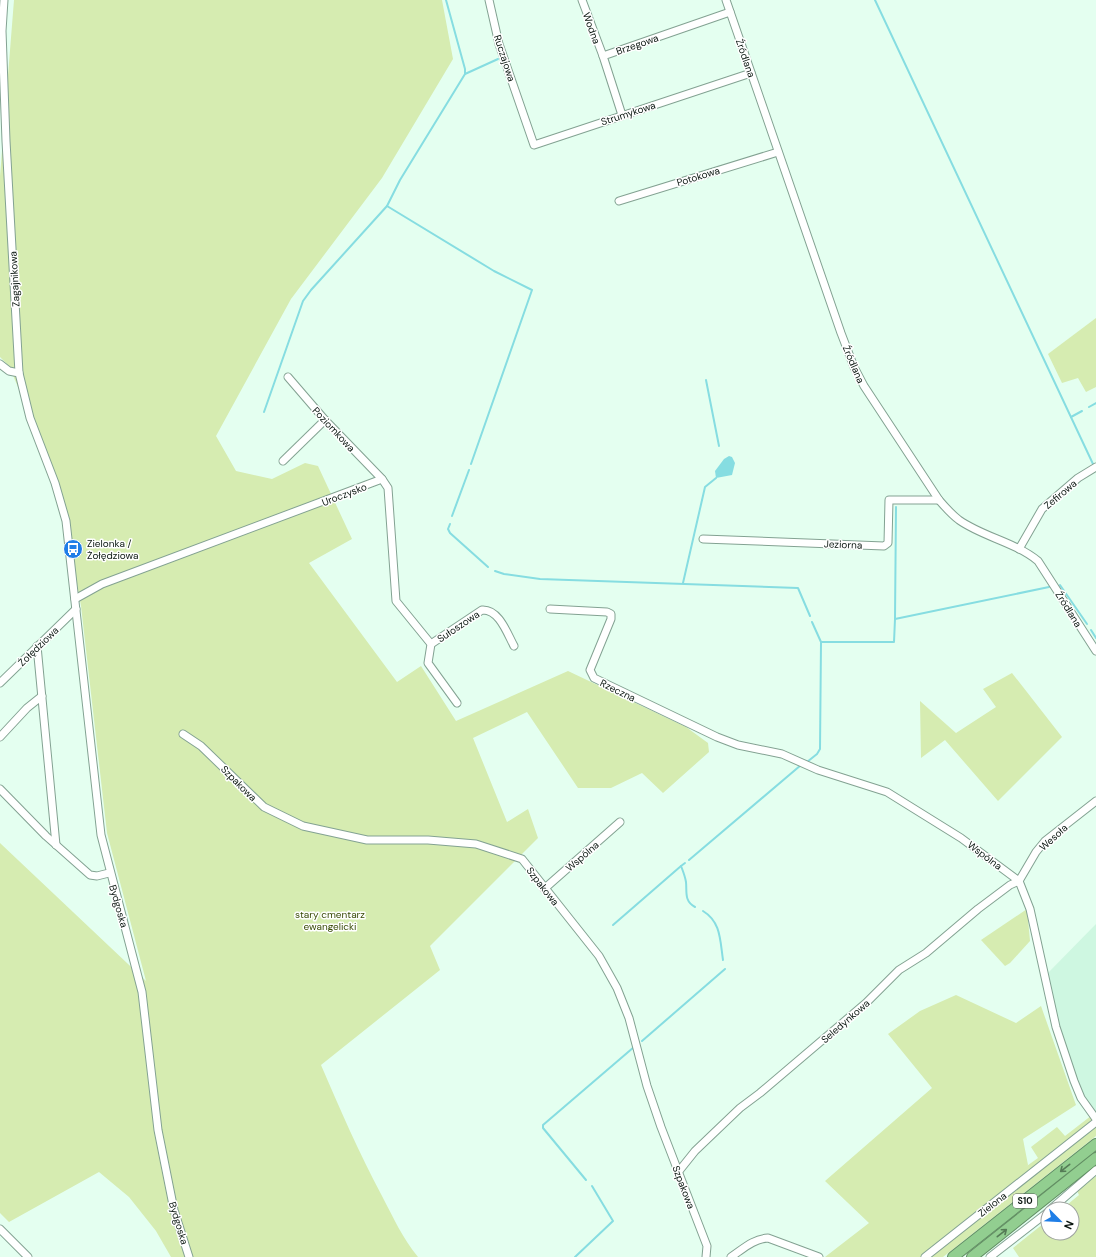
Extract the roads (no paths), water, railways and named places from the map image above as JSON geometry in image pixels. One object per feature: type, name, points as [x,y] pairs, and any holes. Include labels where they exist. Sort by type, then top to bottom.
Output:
[{"type":"highway","name":"S10","points":[[953,1257],[1096,1144]]},
{"type":"highway","name":"S10","points":[[972,1257],[1096,1158]]},
{"type":"street","name":"Zagajnikowa","points":[[4,0],[1,30],[3,141],[19,373],[30,418],[61,502],[70,551]]},
{"type":"street","name":"Ruczajowa","points":[[489,0],[499,44],[524,115]]},
{"type":"street","name":"Wodna","points":[[582,0],[603,56]]},
{"type":"street","name":"Źródlana","points":[[726,0],[857,374],[897,439],[939,500],[950,513],[966,524],[1034,558],[1042,566],[1096,651]]},
{"type":"street","name":"Brzegowa","points":[[622,115],[603,56],[730,12]]},
{"type":"street","name":"Strumykowa","points":[[524,115],[534,144],[751,73]]},
{"type":"street","name":"Potokowa","points":[[619,201],[778,152]]},
{"type":"street","points":[[0,364],[8,371],[19,373]]},
{"type":"street","name":"Poziomkowa","points":[[288,378],[325,420],[382,479]]},
{"type":"street","points":[[283,461],[325,420]]},
{"type":"street","name":"Zefirowa","points":[[1018,549],[1042,509],[1078,478],[1096,467]]},
{"type":"street","points":[[382,479],[388,488],[396,601],[431,644],[428,663],[457,703]]},
{"type":"street","name":"Uroczysko","points":[[76,599],[102,584],[382,479]]},
{"type":"street","name":"Jeziorna","points":[[703,539],[884,546],[888,543],[889,500],[939,500]]},
{"type":"street","name":"Bydgoska","points":[[70,551],[100,835],[142,992],[158,1130],[174,1210],[189,1257]]},
{"type":"street","name":"Żołędziowa","points":[[0,683],[76,609]]},
{"type":"street","name":"Rzeczna","points":[[550,609],[607,612],[611,614],[611,620],[590,670],[594,678],[717,737]]},
{"type":"street","name":"Sułoszowa","points":[[431,644],[482,610],[487,610],[495,614],[514,646]]},
{"type":"street","points":[[37,646],[56,845]]},
{"type":"street","points":[[0,737],[27,708],[42,696]]},
{"type":"street","name":"Szpakowa","points":[[183,734],[201,746],[264,807],[292,821],[328,832],[367,840],[428,840],[476,844],[522,859],[599,956],[617,988],[630,1018],[648,1086],[661,1127],[707,1246],[706,1257]]},
{"type":"street","name":"Wspólna","points":[[717,737],[738,745],[782,754],[818,770],[887,792],[955,834],[1019,881],[1026,895],[1056,1027],[1081,1098],[1096,1119]]},
{"type":"street","points":[[0,789],[56,845],[90,875],[98,876],[109,873]]},
{"type":"street","name":"Wesoła","points":[[1019,881],[1044,841],[1096,801]]},
{"type":"street","name":"Wspólna","points":[[544,888],[620,822]]},
{"type":"street","name":"Seledynkowa","points":[[679,1171],[695,1151],[740,1108],[866,1004],[899,970],[926,953],[978,909],[1010,885],[1019,881]]},
{"type":"street","name":"Zielona","points":[[925,1257],[1096,1122]]},
{"type":"street","points":[[1060,1201],[1096,1170]]},
{"type":"street","points":[[990,1257],[1040,1218]]},
{"type":"street","points":[[0,1229],[28,1257]]},
{"type":"street","points":[[731,1257],[760,1239],[768,1238],[819,1257]]},
{"type":"water","points":[[729,456],[732,457],[735,463],[732,475],[716,478],[715,471],[724,459]]},
{"type":"waterway","points":[[446,0],[465,69],[465,74],[400,180],[387,206],[494,271],[532,290],[471,464]]},
{"type":"waterway","points":[[875,0],[1093,464]]},
{"type":"waterway","points":[[465,74],[498,59]]},
{"type":"waterway","points":[[264,412],[303,301],[311,290],[387,206]]},
{"type":"waterway","points":[[706,380],[719,446]]},
{"type":"waterway","points":[[1089,407],[1096,403]]},
{"type":"waterway","points":[[1071,417],[1082,411]]},
{"type":"waterway","points":[[452,516],[469,470]]},
{"type":"waterway","points":[[683,583],[705,487],[716,478]]},
{"type":"waterway","points":[[895,619],[896,507]]},
{"type":"waterway","points":[[450,524],[448,529],[450,533],[488,567]]},
{"type":"waterway","points":[[495,571],[504,574],[540,579],[798,588],[810,616]]},
{"type":"waterway","points":[[1060,585],[1087,624]]},
{"type":"waterway","points":[[821,642],[894,642],[895,619],[1049,587]]},
{"type":"waterway","points":[[807,762],[817,754],[820,749],[821,642],[812,622]]},
{"type":"waterway","points":[[1091,630],[1096,638]]},
{"type":"waterway","points":[[689,860],[801,765]]},
{"type":"waterway","points":[[685,863],[681,866],[686,880],[687,896],[691,905],[695,907]]},
{"type":"waterway","points":[[613,925],[681,866]]},
{"type":"waterway","points":[[703,911],[713,920],[719,932],[723,960]]},
{"type":"waterway","points":[[642,1041],[725,969]]},
{"type":"waterway","points":[[586,1180],[543,1128],[543,1125],[634,1047]]},
{"type":"waterway","points":[[575,1257],[613,1221],[592,1186]]},
{"type":"place","name":"Zielonka / Żołędziowa","points":[[73,549]]},
{"type":"park label","name":"stary cmentarz ewangelicki","points":[[330,920]]}]
